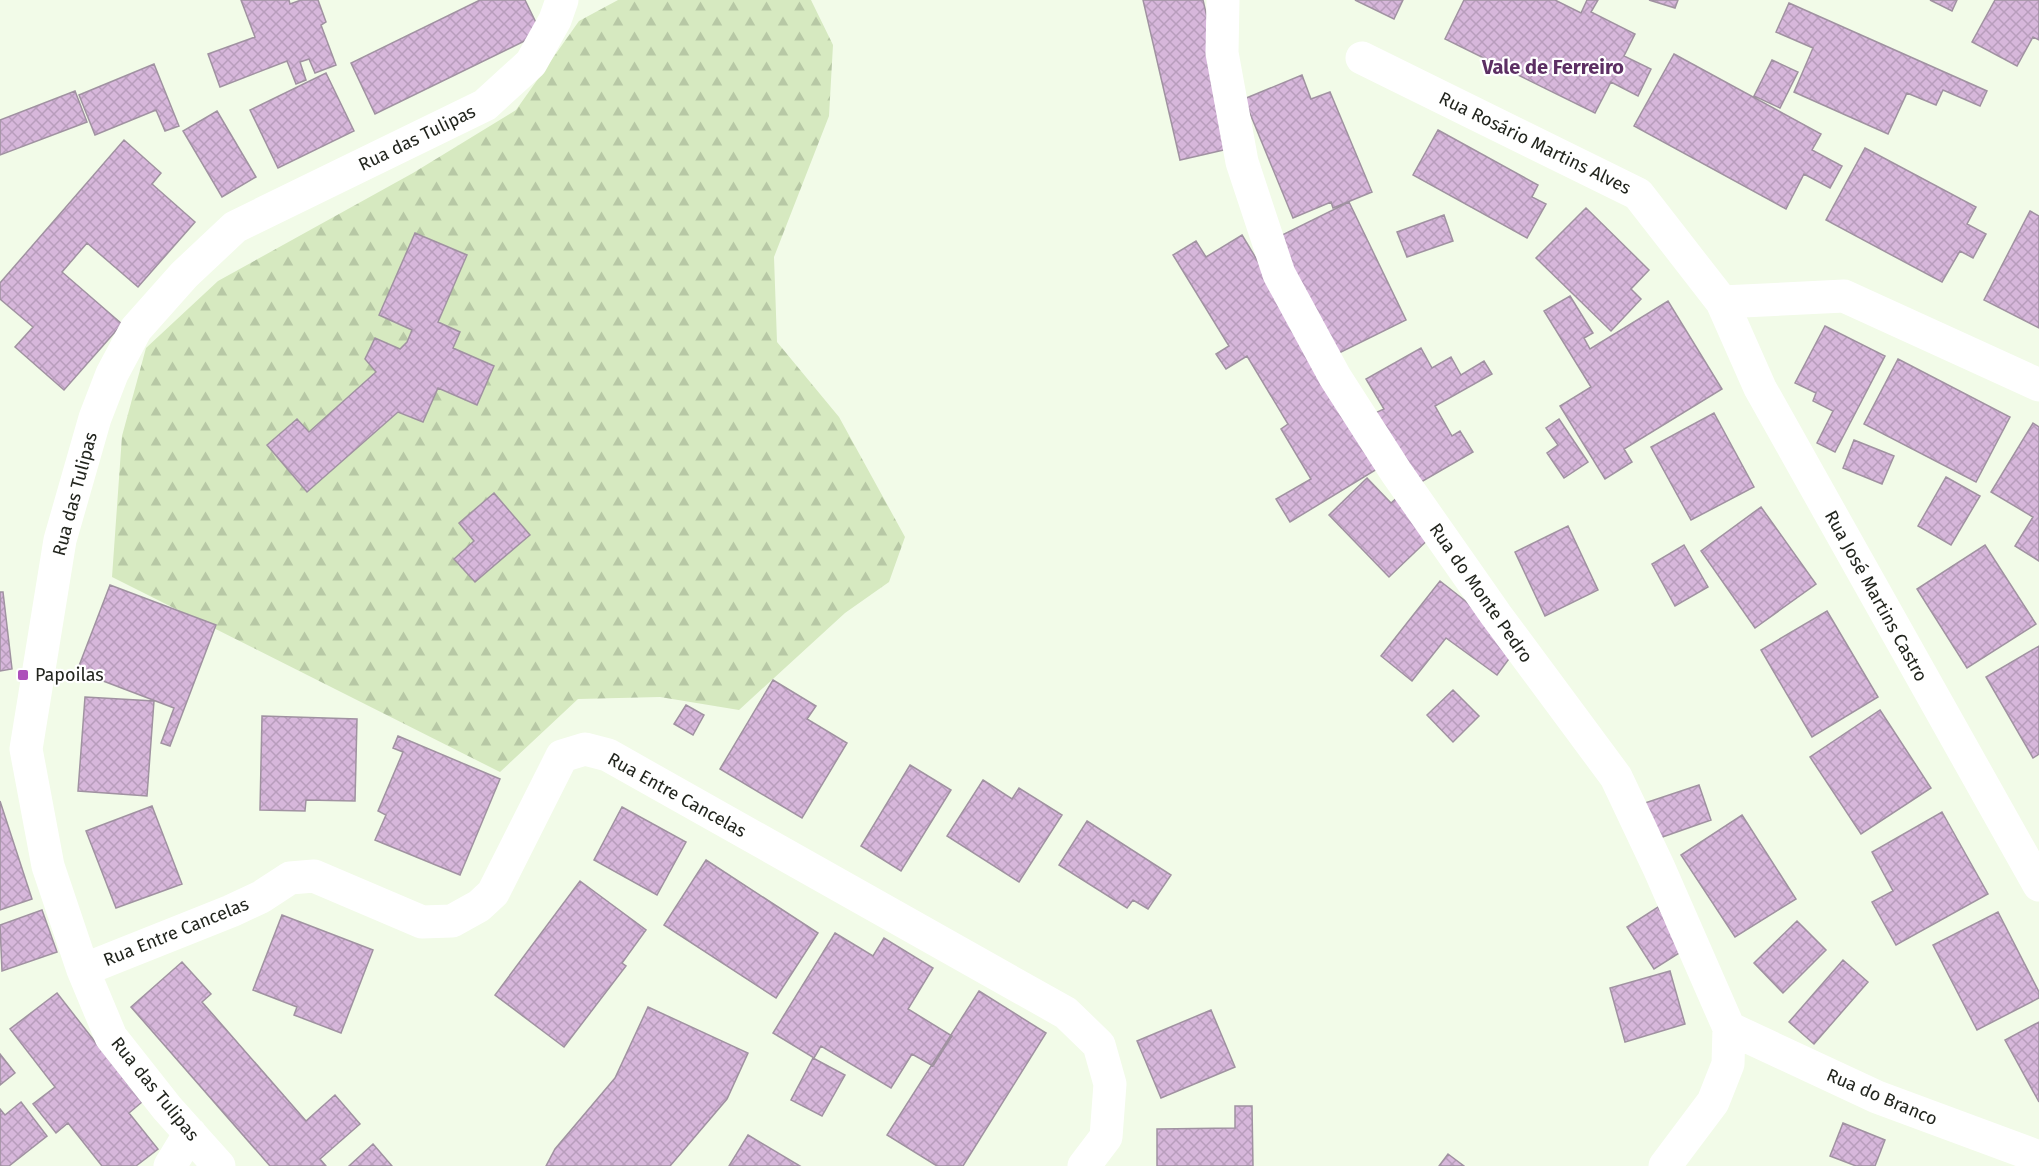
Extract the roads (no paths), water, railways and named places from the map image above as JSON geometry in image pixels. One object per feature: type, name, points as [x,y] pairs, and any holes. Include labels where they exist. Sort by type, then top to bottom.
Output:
[{"type":"street","name":"Rua das Tulipas","points":[[219,1166],[111,1037],[83,970],[48,866],[13,749],[60,540],[95,418],[112,374],[136,329],[184,275],[235,227],[485,105],[531,63],[555,20],[562,0]]},
{"type":"street","name":"Rua do Monte Pedro","points":[[1223,0],[1222,53],[1242,162],[1279,274],[1335,376],[1396,472],[1496,615],[1616,777],[1659,868],[1729,1028],[1728,1064],[1713,1102],[1665,1166]]},
{"type":"street","name":"Rua Rosário Martins Alves","points":[[1362,58],[1638,194],[1722,302]]},
{"type":"street","points":[[1722,302],[1844,296],[2039,385]]},
{"type":"street","name":"Rua José Martins Castro","points":[[1722,302],[1760,388],[2039,885]]},
{"type":"street","name":"Rua Entre Cancelas","points":[[83,970],[231,911],[290,878],[314,876],[422,922],[452,921],[479,906],[493,893],[562,756],[585,749],[608,755],[1066,1013],[1099,1045],[1110,1084],[1106,1137],[1084,1166]]},
{"type":"street","name":"Rua do Branco","points":[[1729,1028],[1877,1097],[2039,1157]]},
{"type":"street","points":[[170,1166],[190,1133]]},
{"type":"place","name":"Papoilas","points":[[23,675]]},
{"type":"district","name":"Vale de Ferreiro","points":[[1553,67]]}]
